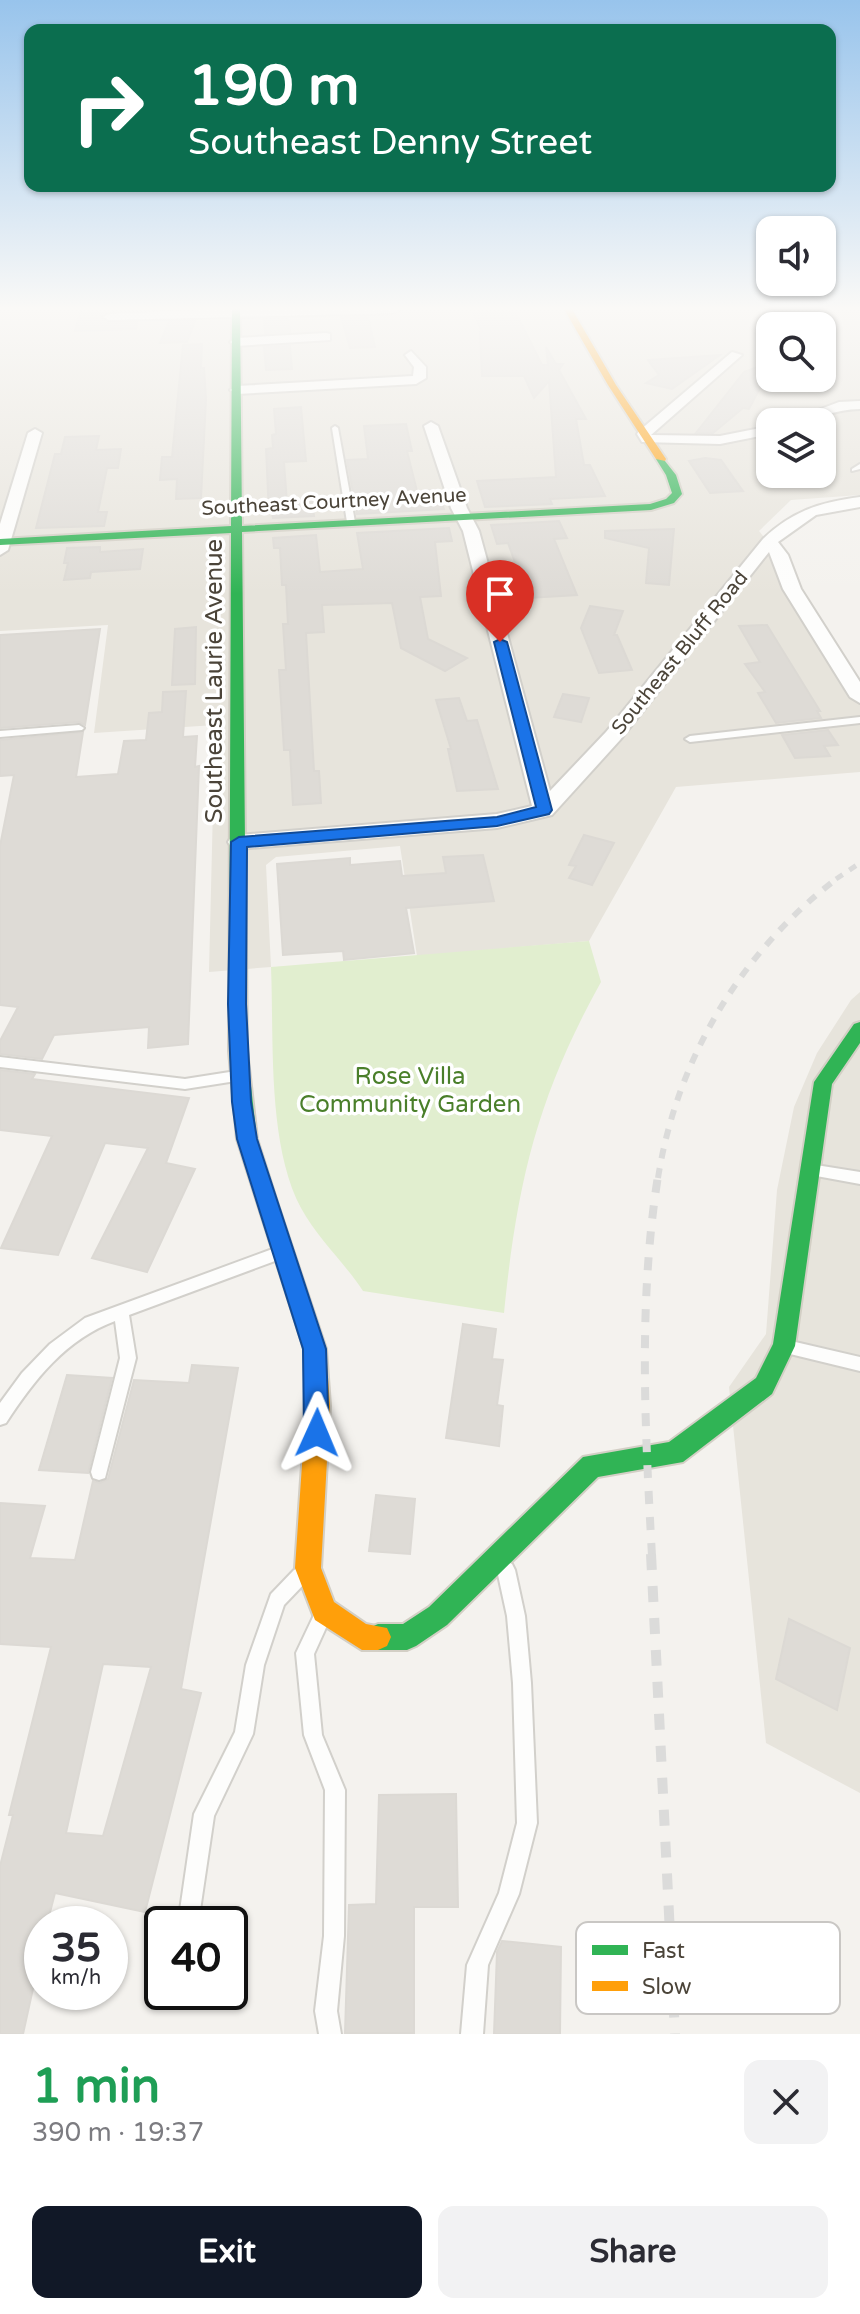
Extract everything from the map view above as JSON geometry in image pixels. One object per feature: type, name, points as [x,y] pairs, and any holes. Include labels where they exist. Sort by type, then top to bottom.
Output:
[{"type":"street","name":"Southeast Laurie Avenue","points":[[237,404],[237,1004],[240,1076],[247,1139],[315,1349],[318,1406],[308,1568],[324,1611]]},
{"type":"street","points":[[626,404],[646,437]]},
{"type":"street","points":[[646,437],[682,404]]},
{"type":"street","points":[[835,408],[860,405]]},
{"type":"street","points":[[239,842],[497,821],[544,810],[465,517],[431,426]]},
{"type":"street","points":[[1,544],[35,433]]},
{"type":"street","points":[[646,437],[711,441],[756,433]]},
{"type":"street","name":"Southeast Courtney Avenue","points":[[1,544],[639,508],[670,501],[677,494],[676,485],[646,437]]},
{"type":"street","name":"Southeast Bluff Road","points":[[544,810],[613,736],[769,542],[790,521],[822,506],[860,502]]},
{"type":"street","points":[[769,542],[780,555],[792,589],[860,697]]},
{"type":"street","points":[[324,1611],[362,1637],[407,1637],[438,1616],[592,1466],[674,1453],[764,1386],[784,1346],[823,1082],[852,1054],[860,1029]]},
{"type":"lane","points":[[335,428],[351,522]]},
{"type":"lane","points":[[690,739],[860,720]]},
{"type":"lane","points":[[0,734],[79,728]]},
{"type":"lane","points":[[0,1062],[185,1084],[240,1076]]},
{"type":"lane","points":[[810,1170],[860,1178]]},
{"type":"lane","points":[[0,1417],[27,1378],[55,1349],[90,1323],[283,1251]]},
{"type":"lane","points":[[99,1472],[128,1358],[121,1311]]},
{"type":"lane","points":[[784,1346],[860,1364]]},
{"type":"lane","points":[[472,2034],[478,1965],[509,1894],[527,1823],[522,1683],[516,1616],[503,1555]]},
{"type":"lane","points":[[191,1906],[204,1814],[244,1734],[255,1665],[277,1600],[308,1568]]},
{"type":"lane","points":[[324,1611],[305,1653],[313,1735],[335,1790],[334,1936],[326,2011],[330,2034]]},
{"type":"shaded area","points":[[0,404],[860,404],[860,495],[791,500],[759,531],[778,555],[860,698],[860,772],[676,787],[589,941],[417,956],[400,846],[276,857],[266,865],[271,967],[209,972],[215,725],[94,733],[108,625],[0,631]]},
{"type":"shaded area","points":[[860,992],[860,1793],[766,1743],[729,1387],[766,1334],[777,1190],[794,1107],[817,1053],[851,1000]]},
{"type":"green space","name":"Rose Villa Community Garden","points":[[589,941],[601,982],[561,1064],[533,1142],[516,1223],[504,1313],[363,1291],[301,1208],[282,1154],[274,1091],[271,967]]},
{"type":"building","points":[[177,404],[206,404],[201,498],[176,499],[177,479],[160,480],[162,457],[172,457]]},
{"type":"building","points":[[551,404],[578,404],[586,419],[576,419],[584,465],[590,465],[605,496],[550,499],[552,504],[485,507],[477,481],[556,477]]},
{"type":"building","points":[[719,404],[752,404],[749,409],[743,408],[713,433],[696,433]]},
{"type":"building","points":[[301,407],[306,461],[284,462],[287,503],[312,501],[314,516],[273,518],[269,513],[266,449],[273,448],[272,435],[276,434],[274,409]]},
{"type":"building","points":[[406,424],[412,451],[407,451],[417,491],[438,490],[444,509],[357,514],[347,460],[368,459],[364,426]]},
{"type":"building","points":[[99,436],[96,450],[121,449],[118,468],[107,468],[98,512],[107,512],[104,526],[36,528],[55,454],[61,454],[65,437]]},
{"type":"building","points":[[705,458],[721,460],[743,491],[710,493],[689,461]]},
{"type":"building","points":[[559,521],[567,538],[554,539],[577,595],[528,598],[508,543],[497,544],[491,525]]},
{"type":"building","points":[[449,528],[452,541],[435,542],[441,596],[420,597],[428,639],[467,658],[445,671],[401,648],[392,603],[322,605],[324,632],[306,633],[314,771],[319,771],[321,803],[293,805],[290,750],[284,750],[279,670],[286,670],[283,624],[288,624],[286,585],[282,585],[280,548],[274,548],[273,538],[316,535],[320,572],[363,569],[357,533]]},
{"type":"building","points":[[674,529],[669,585],[646,583],[649,548],[605,538],[605,531]]},
{"type":"building","points":[[100,547],[100,552],[143,549],[140,569],[91,572],[90,578],[64,580],[67,548]]},
{"type":"building","points":[[590,606],[623,611],[614,635],[617,635],[632,670],[599,673],[581,628]]},
{"type":"building","points":[[767,625],[820,711],[817,711],[821,718],[776,723],[758,693],[765,692],[745,664],[760,662],[739,626]]},
{"type":"building","points":[[196,627],[195,684],[172,685],[175,629]]},
{"type":"building","points":[[100,629],[85,725],[79,722],[0,728],[0,635]]},
{"type":"building","points":[[186,691],[183,737],[197,736],[195,767],[199,766],[188,1044],[148,1048],[149,1027],[54,1035],[42,1059],[0,1054],[0,1041],[18,1007],[0,1005],[0,846],[14,775],[0,776],[0,740],[83,732],[76,777],[118,774],[124,741],[146,740],[149,713],[162,712],[163,692]]},
{"type":"building","points":[[563,694],[589,698],[581,722],[554,717]]},
{"type":"building","points":[[459,698],[467,721],[477,720],[498,789],[457,791],[448,749],[451,749],[436,700]]},
{"type":"building","points":[[828,730],[838,745],[824,746],[830,756],[795,758],[782,735]]},
{"type":"building","points":[[584,835],[614,843],[592,885],[569,878],[576,866],[569,865]]},
{"type":"building","points":[[483,855],[494,901],[406,908],[414,953],[344,960],[343,951],[283,955],[277,864],[350,858],[350,865],[400,861],[402,876],[446,873],[443,857]]},
{"type":"building","points":[[0,1070],[35,1074],[32,1079],[189,1098],[166,1163],[195,1169],[147,1272],[92,1258],[148,1148],[105,1143],[58,1255],[1,1248],[52,1136],[0,1130]]},
{"type":"building","points":[[463,1324],[496,1329],[492,1359],[503,1360],[497,1405],[503,1406],[499,1446],[446,1438]]},
{"type":"building","points":[[192,1365],[238,1368],[181,1689],[201,1693],[144,1912],[55,1893],[52,1906],[24,1906],[24,2010],[28,2010],[23,2034],[0,2034],[0,1866],[13,1815],[9,1815],[51,1647],[0,1644],[0,1503],[45,1506],[30,1558],[75,1560],[93,1481],[100,1483],[108,1479],[134,1380],[189,1383]],"holes":[[[103,1664],[151,1667],[103,1836],[66,1833]]]},
{"type":"building","points":[[67,1375],[112,1378],[88,1473],[39,1470]]},
{"type":"building","points":[[376,1495],[415,1499],[410,1554],[369,1551]]},
{"type":"building","points":[[789,1619],[850,1648],[837,1710],[776,1679]]},
{"type":"building","points":[[456,1794],[458,1907],[414,1907],[414,2033],[345,2033],[349,1905],[376,1904],[379,1795]]},
{"type":"building","points":[[502,1941],[561,1947],[560,2034],[494,2034],[497,1952]]},
{"type":"railway","points":[[839,877],[860,863]]},
{"type":"railway","points":[[658,1178],[667,1134],[681,1091],[698,1049],[719,1010],[772,938],[839,877]]},
{"type":"railway","points":[[652,1556],[645,1318],[658,1176]]},
{"type":"railway","points":[[651,1554],[669,1922]]},
{"type":"railway","points":[[674,2014],[675,2034]]},
{"type":"traffic: fast","points":[[236,404],[238,1051],[247,1139],[270,1211]]},
{"type":"traffic: fast","points":[[0,542],[651,507],[670,501],[677,494],[671,475],[661,459]]},
{"type":"traffic: fast","points":[[378,1637],[407,1637],[438,1616],[592,1466],[674,1453],[764,1386],[784,1346],[823,1082],[860,1029]]},
{"type":"traffic: slow","points":[[625,404],[661,459]]},
{"type":"traffic: slow","points":[[270,1211],[315,1349],[318,1406],[308,1568],[324,1611],[362,1637],[378,1637]]},
{"type":"route","points":[[317,1433],[315,1349],[247,1139],[241,1102],[237,1004],[239,842],[497,821],[544,810],[500,642]]}]
